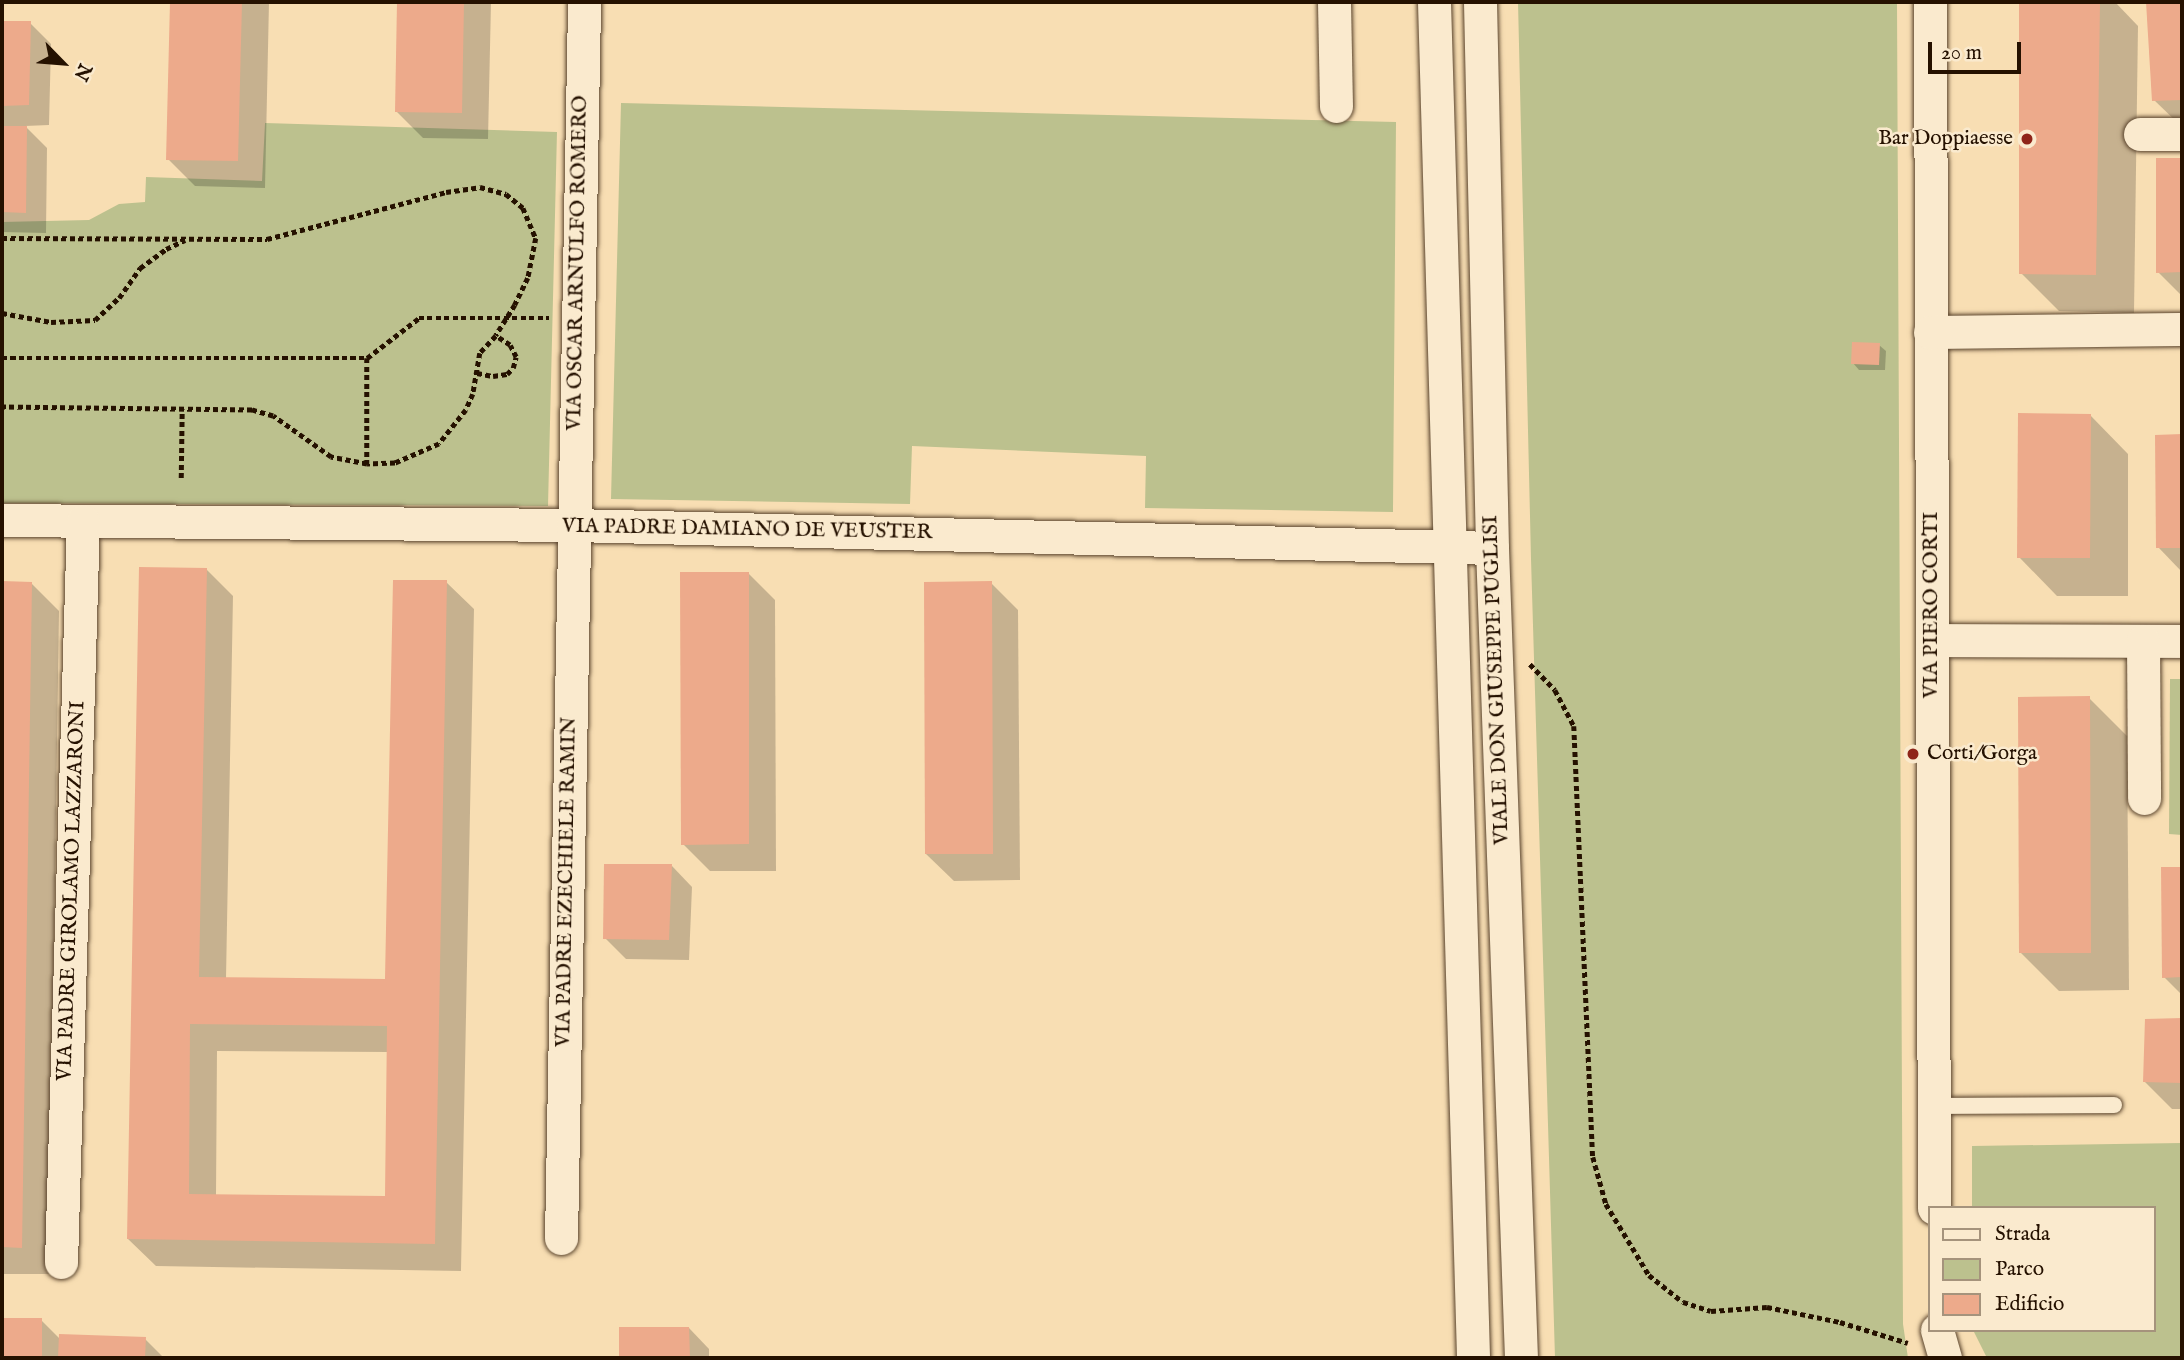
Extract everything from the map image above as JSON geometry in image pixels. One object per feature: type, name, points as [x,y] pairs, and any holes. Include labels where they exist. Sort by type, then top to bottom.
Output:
[{"type":"street","name":"VIA OSCAR ARNULFO ROMERO","points":[[573,525],[584,2]]},
{"type":"street","points":[[1334,2],[1336,106]]},
{"type":"street","name":"VIALE DON GIUSEPPE PUGLISI","points":[[1434,2],[1473,1358]]},
{"type":"street","name":"VIALE DON GIUSEPPE PUGLISI","points":[[1480,2],[1492,548],[1521,1358]]},
{"type":"street","name":"VIA PIERO CORTI","points":[[1930,2],[1934,1206]]},
{"type":"street","points":[[2140,134],[2182,134]]},
{"type":"street","points":[[1930,332],[2182,329]]},
{"type":"street","name":"VIA PADRE DAMIANO DE VEUSTER","points":[[2,520],[573,525],[1492,548]]},
{"type":"street","name":"VIA PADRE GIROLAMO LAZZARONI","points":[[61,1262],[83,521]]},
{"type":"street","name":"VIA PADRE EZECHIELE RAMIN","points":[[561,1238],[573,525]]},
{"type":"street","points":[[1932,640],[2182,641]]},
{"type":"street","points":[[2143,641],[2144,798]]},
{"type":"street","points":[[1925,1337],[1945,1358]]},
{"type":"lane","points":[[1935,1106],[2114,1105]]},
{"type":"path","points":[[2,238],[267,239],[446,192],[480,187],[506,194],[523,208],[536,238],[528,278],[508,318],[480,353],[466,410],[439,444],[395,463],[368,464],[331,457],[273,416],[252,410],[2,407]]},
{"type":"path","points":[[2,313],[51,322],[95,320],[119,298],[141,268],[166,248],[189,239]]},
{"type":"path","points":[[2,358],[367,358],[419,318],[577,318]]},
{"type":"path","points":[[477,373],[493,376],[507,374],[513,368],[516,357],[510,345],[496,336]]},
{"type":"path","points":[[367,358],[368,464]]},
{"type":"path","points":[[181,478],[182,409]]},
{"type":"path","points":[[1495,627],[1555,690],[1574,726],[1593,1157],[1606,1205],[1649,1275],[1683,1302],[1711,1311],[1767,1307],[1925,1337]]},
{"type":"green space","points":[[1518,2],[1897,2],[1903,1324],[1908,1358],[1555,1358],[1531,559]]},
{"type":"green space","points":[[621,103],[1396,122],[1393,512],[1145,508],[1146,456],[912,446],[910,504],[611,499]]},
{"type":"green space","points":[[265,123],[557,132],[548,506],[2,503],[2,222],[89,220],[119,204],[145,202],[146,177],[262,181]]},
{"type":"green space","points":[[2170,679],[2182,679],[2182,835],[2169,834]]},
{"type":"green space","points":[[2182,1143],[2182,1358],[1987,1358],[1974,1332],[2156,1332],[2156,1206],[1972,1206],[1972,1146]]},
{"type":"building","points":[[170,2],[242,2],[238,161],[166,160]]},
{"type":"building","points":[[397,2],[464,2],[462,113],[395,112]]},
{"type":"building","points":[[2019,2],[2100,2],[2096,275],[2019,274]]},
{"type":"building","points":[[2146,2],[2182,2],[2182,100],[2152,101]]},
{"type":"building","points":[[2,21],[31,21],[29,105],[2,106]]},
{"type":"building","points":[[2,126],[27,126],[26,213],[2,212]]},
{"type":"building","points":[[2156,158],[2182,158],[2182,272],[2156,273]]},
{"type":"building","points":[[1852,342],[1880,343],[1879,365],[1851,364]]},
{"type":"building","points":[[2018,413],[2091,414],[2090,558],[2017,558]]},
{"type":"building","points":[[2182,434],[2182,548],[2156,548],[2155,435]]},
{"type":"building","points":[[139,567],[207,568],[199,977],[385,979],[393,580],[447,580],[435,1244],[127,1239]],"holes":[[[190,1024],[387,1026],[385,1196],[189,1194]]]},
{"type":"building","points":[[680,572],[749,572],[749,844],[681,845]]},
{"type":"building","points":[[2,581],[32,582],[22,1248],[2,1247]]},
{"type":"building","points":[[992,581],[993,854],[925,854],[924,582]]},
{"type":"building","points":[[2090,696],[2091,953],[2019,953],[2018,697]]},
{"type":"building","points":[[604,864],[672,864],[669,940],[603,939]]},
{"type":"building","points":[[2161,867],[2182,867],[2182,977],[2162,978]]},
{"type":"building","points":[[2182,1018],[2182,1083],[2143,1082],[2145,1019]]},
{"type":"building","points":[[2,1318],[42,1318],[42,1358],[2,1358]]},
{"type":"building","points":[[619,1327],[689,1327],[690,1358],[619,1358]]},
{"type":"building","points":[[59,1334],[146,1337],[145,1358],[58,1358]]},
{"type":"place","name":"Bar Doppiaesse","points":[[2027,139]]},
{"type":"place","name":"Corti/Gorga","points":[[1913,754]]}]
